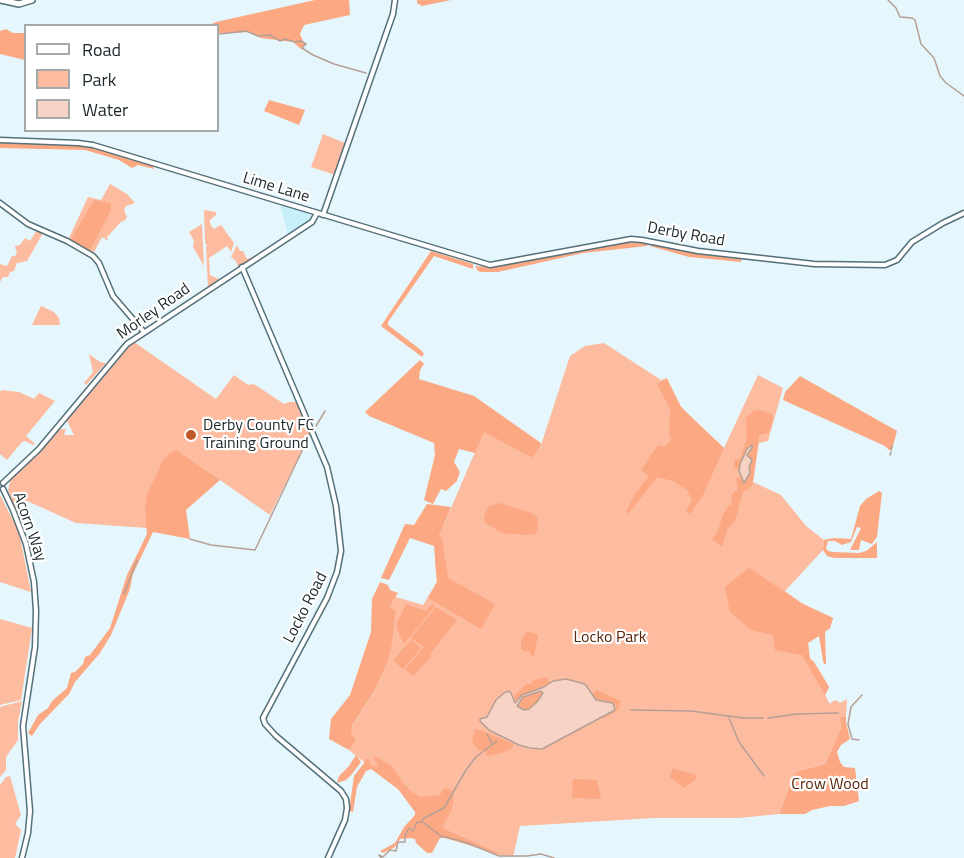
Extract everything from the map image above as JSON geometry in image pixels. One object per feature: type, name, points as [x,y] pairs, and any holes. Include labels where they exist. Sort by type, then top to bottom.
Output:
[{"type":"main road","points":[[1,0],[19,4],[32,0]]},
{"type":"street","name":"Lime Lane","points":[[0,140],[78,143],[93,146],[323,215],[393,14],[395,0]]},
{"type":"street","points":[[0,203],[28,225],[67,241],[93,256],[99,263],[113,296],[144,332]]},
{"type":"street","name":"Morley Road","points":[[1,482],[39,449],[123,348],[312,222],[317,213]]},
{"type":"street","name":"Derby Road","points":[[323,215],[490,265],[631,239],[698,251],[814,264],[879,265],[894,262],[912,242],[942,223],[964,213]]},
{"type":"street","name":"Locko Road","points":[[242,267],[327,467],[337,514],[341,551],[338,572],[327,598],[263,718],[267,728],[341,791],[346,799],[345,820],[328,858]]},
{"type":"street","points":[[1,482],[1,489]]},
{"type":"street","name":"Acorn Way","points":[[1,489],[13,510],[26,544],[35,597],[35,647],[23,715],[23,742],[30,811],[22,858]]},
{"type":"shaded area","points":[[280,204],[309,213],[310,219],[288,235]]},
{"type":"green space","points":[[315,0],[349,0],[350,15],[304,25],[300,34],[305,45],[301,49],[293,42],[261,38],[248,32],[219,33],[219,24],[211,24]]},
{"type":"green space","points":[[417,0],[451,0],[422,6],[417,3]]},
{"type":"green space","points":[[6,29],[13,33],[24,33],[24,60],[0,54],[0,31]]},
{"type":"green space","points":[[269,100],[305,110],[299,125],[264,111]]},
{"type":"green space","points":[[323,134],[345,143],[335,175],[311,167]]},
{"type":"green space","points":[[0,141],[82,144],[153,165],[154,169],[138,165],[132,168],[119,160],[85,150],[0,148]]},
{"type":"green space","points":[[110,184],[127,194],[135,203],[126,206],[125,220],[107,237],[108,241],[102,237],[93,254],[68,240],[88,197],[101,200]]},
{"type":"green space","points":[[94,200],[111,203],[111,210],[89,252],[70,241]]},
{"type":"green space","points":[[204,210],[216,212],[210,224],[214,229],[221,225],[234,243],[231,252],[227,246],[209,258],[210,275],[219,279],[208,288],[207,245],[205,243]]},
{"type":"green space","points":[[202,224],[204,266],[193,247],[194,241],[189,232]]},
{"type":"green space","points":[[37,230],[43,233],[27,261],[17,263],[14,271],[10,272],[8,277],[3,277],[0,282],[0,264],[7,266],[12,256],[17,253],[15,246],[20,245],[25,238],[30,241]]},
{"type":"green space","points":[[648,243],[647,246],[583,253],[498,272],[481,272],[475,266],[497,267],[604,245]]},
{"type":"green space","points":[[651,244],[700,254],[741,258],[741,262],[689,257],[650,246]]},
{"type":"green space","points":[[237,245],[247,259],[257,255],[238,267],[236,261],[231,257]]},
{"type":"green space","points":[[431,251],[473,264],[473,269],[434,256],[388,322],[388,325],[421,350],[424,354],[422,357],[381,326]]},
{"type":"green space","points":[[41,306],[54,312],[59,318],[60,325],[32,325]]},
{"type":"green space","name":"Derby County FC Training Ground","points":[[134,342],[216,399],[234,375],[248,385],[254,384],[284,404],[296,402],[310,434],[270,515],[177,450],[145,512],[147,528],[76,523],[27,501],[15,509],[8,490],[11,478],[38,454],[58,429],[66,429],[64,435],[74,435],[66,419],[123,349]]},
{"type":"green space","name":"Locko Park","points":[[604,343],[661,380],[667,378],[680,405],[690,418],[724,448],[758,375],[783,388],[768,441],[759,443],[753,482],[781,495],[806,526],[824,540],[823,550],[785,591],[803,604],[833,618],[830,628],[808,642],[809,657],[829,687],[825,695],[830,704],[836,700],[840,703],[847,699],[846,716],[840,717],[841,728],[825,764],[795,772],[779,814],[739,818],[655,818],[520,826],[513,857],[494,854],[439,833],[419,806],[349,750],[357,739],[350,730],[376,688],[388,661],[396,612],[390,607],[396,597],[423,605],[437,582],[435,563],[439,536],[484,431],[532,458],[540,448],[570,356],[585,346]]},
{"type":"green space","points":[[89,354],[100,362],[106,363],[86,385],[84,383],[93,372]]},
{"type":"green space","points":[[420,360],[424,364],[420,370],[419,379],[474,396],[541,443],[532,458],[484,432],[475,453],[459,449],[454,462],[460,472],[457,481],[446,491],[441,489],[433,504],[424,500],[435,455],[434,443],[369,416],[365,412]]},
{"type":"green space","points":[[800,376],[897,431],[892,450],[783,400],[785,392]]},
{"type":"green space","points":[[667,379],[681,407],[724,448],[703,495],[690,514],[686,510],[692,501],[687,490],[673,481],[657,477],[628,514],[626,511],[635,494],[649,476],[641,470],[658,445],[664,447],[672,439],[669,436],[670,409],[657,384]]},
{"type":"green space","points":[[2,390],[19,392],[34,399],[39,393],[55,401],[26,436],[35,444],[22,442],[7,460],[0,454],[0,392]]},
{"type":"green space","points":[[760,410],[772,414],[771,427],[768,433],[759,435],[753,482],[751,487],[743,492],[735,521],[727,530],[722,547],[712,539],[717,533],[728,506],[731,505],[732,495],[738,488],[736,478],[742,477],[744,482],[750,473],[751,460],[747,455],[751,450],[750,446],[739,469],[734,468],[734,465],[735,459],[740,459],[747,438],[746,418],[753,411]]},
{"type":"green space","points":[[177,450],[220,480],[186,510],[190,539],[153,532],[133,574],[130,589],[111,635],[100,653],[75,682],[69,694],[40,724],[32,736],[28,733],[38,715],[67,688],[71,673],[83,664],[85,657],[90,655],[110,628],[127,575],[147,534],[145,512],[147,495],[163,460],[171,452]]},
{"type":"green space","points":[[879,491],[882,493],[877,537],[872,544],[861,540],[859,550],[850,550],[861,528],[857,527],[851,542],[842,545],[835,541],[828,541],[826,548],[833,552],[859,553],[866,551],[877,542],[877,558],[827,556],[823,550],[824,540],[851,539],[860,506]]},
{"type":"green space","points":[[0,495],[19,532],[31,592],[0,582]]},
{"type":"green space","points":[[499,503],[532,513],[537,517],[538,530],[535,534],[503,533],[485,522],[484,517],[488,507]]},
{"type":"green space","points":[[427,504],[451,507],[439,536],[442,539],[448,578],[495,604],[481,629],[428,598],[437,582],[434,546],[410,538],[389,580],[381,578],[405,524],[414,525]]},
{"type":"green space","points":[[749,568],[803,604],[833,618],[830,628],[825,632],[826,664],[823,661],[819,636],[808,643],[810,659],[829,687],[825,695],[802,655],[775,650],[773,635],[751,630],[730,612],[725,587]]},
{"type":"green space","points":[[380,582],[398,593],[390,607],[396,611],[392,642],[388,661],[376,688],[352,726],[351,734],[357,739],[349,750],[329,739],[331,719],[350,695],[371,632],[372,599]]},
{"type":"green space","points":[[406,604],[426,611],[432,604],[435,606],[404,644],[397,630],[397,623]]},
{"type":"green space","points":[[436,607],[457,620],[431,653],[430,658],[413,676],[405,669],[424,647],[411,638]]},
{"type":"green space","points":[[0,619],[32,628],[21,700],[0,705]]},
{"type":"green space","points":[[527,631],[538,635],[534,656],[529,651],[525,652],[521,649],[521,641]]},
{"type":"green space","points":[[411,640],[421,648],[403,669],[393,660]]},
{"type":"green space","points":[[546,677],[550,683],[522,695],[515,703],[514,696],[526,684]]},
{"type":"green space","points":[[597,690],[621,701],[618,710],[605,718],[600,718],[616,710],[616,706],[613,703],[596,699],[592,694]]},
{"type":"green space","points":[[543,692],[537,702],[529,709],[524,710],[517,706],[523,697]]},
{"type":"green space","points":[[22,701],[18,722],[18,740],[6,757],[6,770],[0,777],[0,707]]},
{"type":"green space","name":"Crow Wood","points":[[846,716],[850,739],[841,745],[837,752],[844,767],[855,768],[859,801],[844,806],[812,810],[805,814],[779,814],[795,772],[825,764],[841,728],[840,717]]},
{"type":"green space","points":[[475,729],[514,744],[511,749],[502,753],[486,756],[486,752],[479,750],[472,742]]},
{"type":"green space","points":[[356,755],[361,762],[346,780],[337,783],[339,776]]},
{"type":"green space","points":[[375,756],[392,766],[402,782],[420,797],[440,795],[444,788],[454,790],[452,809],[442,828],[505,856],[445,838],[440,838],[432,853],[427,853],[416,843],[415,839],[410,838],[400,839],[395,847],[383,853],[380,851],[395,843],[415,812],[398,789],[371,769],[366,771],[357,787],[353,812],[349,811],[354,776],[367,759],[370,760],[370,765],[377,767],[378,763],[373,759]]},
{"type":"green space","points":[[673,768],[695,775],[697,778],[684,788],[670,777]]},
{"type":"green space","points":[[10,776],[21,815],[15,824],[21,830],[15,858],[0,858],[0,785],[6,777]]},
{"type":"green space","points":[[573,779],[597,780],[601,799],[572,798]]},
{"type":"water","points":[[752,445],[747,455],[752,460],[749,467],[750,473],[744,483],[739,471],[740,464],[747,449]]},
{"type":"water","points":[[566,679],[585,684],[596,700],[613,703],[615,710],[542,749],[519,745],[489,730],[480,721],[487,717],[496,700],[504,693],[509,691],[515,703],[522,695],[553,681]],"holes":[[[541,691],[543,693],[529,709],[524,710],[517,706],[523,697]]]},
{"type":"waterway","points":[[888,0],[896,8],[900,17],[915,20],[921,44],[934,58],[940,76],[964,96]]},
{"type":"waterway","points":[[220,34],[246,31],[258,36],[270,35],[280,41],[285,39],[301,41],[306,44],[302,48],[313,55],[366,73]]},
{"type":"waterway","points":[[316,426],[325,411]]},
{"type":"waterway","points":[[190,539],[211,545],[255,550],[310,434]]},
{"type":"waterway","points":[[891,450],[892,446]]},
{"type":"waterway","points":[[124,594],[137,560]]},
{"type":"waterway","points":[[859,740],[852,739],[848,724],[851,707],[862,695]]},
{"type":"waterway","points":[[631,710],[691,711],[743,718],[763,718]]},
{"type":"waterway","points":[[768,718],[797,714],[838,713]]},
{"type":"waterway","points":[[729,718],[739,742],[764,776]]},
{"type":"waterway","points":[[487,734],[492,744]]},
{"type":"waterway","points":[[381,858],[379,855],[383,857],[390,850],[396,851],[398,842],[405,842],[405,835],[409,828],[413,831],[417,822],[422,822],[424,818],[444,808],[476,757],[497,741]]},
{"type":"waterway","points":[[424,823],[441,836],[465,842],[499,856],[541,854],[554,858]]},
{"type":"place","name":"Derby County FC Training Ground","points":[[191,435]]}]
